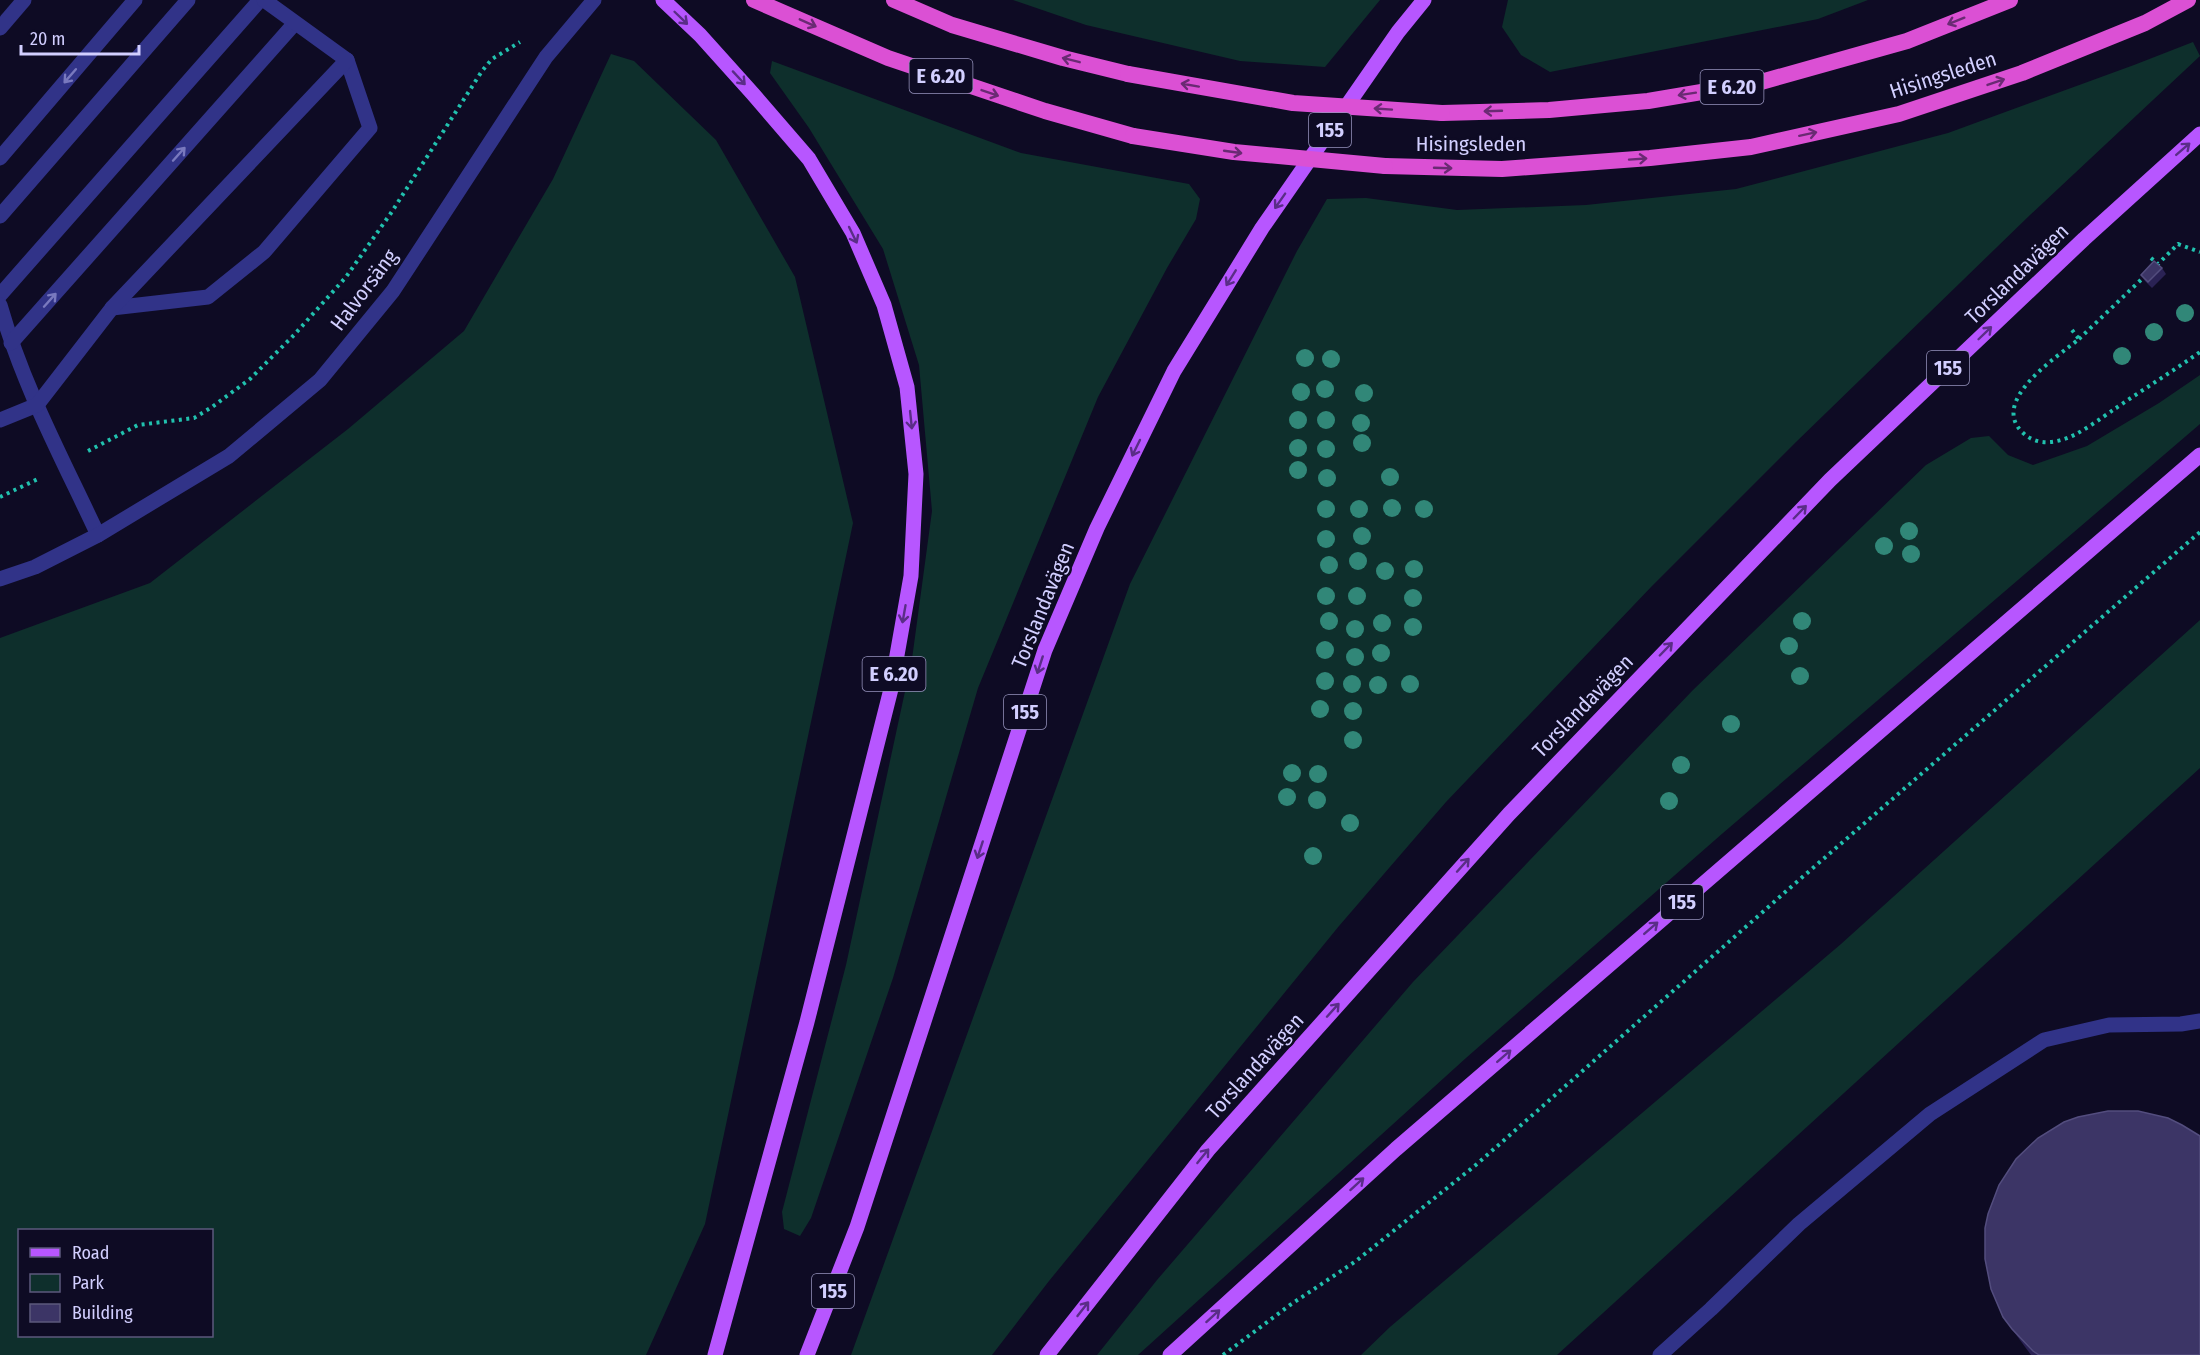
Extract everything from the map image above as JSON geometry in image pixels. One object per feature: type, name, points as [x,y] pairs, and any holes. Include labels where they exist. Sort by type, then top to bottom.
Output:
[{"type":"highway","name":"Hisingsleden","points":[[754,0],[888,58],[1045,111],[1133,136],[1234,152],[1385,166],[1502,169],[1650,158],[1751,147],[1899,114],[2011,77],[2145,23],[2187,0]]},
{"type":"highway","name":"Hisingsleden","points":[[894,0],[952,25],[1063,58],[1128,74],[1293,104],[1442,113],[1549,110],[1648,101],[1761,82],[1907,41],[2010,0]]},
{"type":"main road","name":"E 6.20","points":[[663,0],[700,35],[809,159],[853,233],[884,305],[908,387],[916,474],[911,576],[891,689],[807,1022],[715,1355]]},
{"type":"main road","name":"Torslandavägen","points":[[807,1355],[857,1227],[1045,650],[1097,528],[1174,371],[1262,228],[1398,32],[1424,0]]},
{"type":"main road","name":"Torslandavägen","points":[[1047,1355],[1208,1150],[1517,806],[1830,480],[2092,231],[2200,134]]},
{"type":"main road","name":"155","points":[[1170,1355],[1396,1149],[2200,455]]},
{"type":"street","points":[[0,28],[24,0]]},
{"type":"street","points":[[0,158],[135,0]]},
{"type":"street","points":[[0,216],[188,0]]},
{"type":"street","points":[[0,295],[262,0],[347,60],[370,128],[264,252],[208,297],[112,308]]},
{"type":"street","name":"Halvorsäng","points":[[0,579],[35,567],[98,535],[229,456],[320,380],[393,291],[546,57],[594,0]]},
{"type":"street","points":[[11,343],[295,23]]},
{"type":"street","points":[[0,420],[37,405],[112,308],[347,60]]},
{"type":"street","points":[[0,305],[11,343],[37,405],[98,535]]},
{"type":"street","points":[[1660,1355],[1799,1224],[1930,1114],[2044,1040],[2109,1025],[2181,1024],[2200,1021]]},
{"type":"path","points":[[111,439],[138,425],[195,418],[250,379],[294,335],[346,277],[391,213],[482,71],[492,59],[524,39]]},
{"type":"path","points":[[2200,252],[2178,244],[2079,339],[2036,374],[2020,391],[2013,408],[2015,422],[2021,432],[2031,440],[2044,442],[2062,440],[2095,422],[2200,351]]},
{"type":"path","points":[[2151,258],[2158,264]]},
{"type":"path","points":[[2072,330],[2079,339]]},
{"type":"path","points":[[0,497],[19,489]]},
{"type":"path","points":[[1223,1355],[1290,1305],[1356,1261],[1477,1164],[1782,894],[2200,532]]},
{"type":"green space","points":[[1013,0],[1380,0],[1325,67],[1240,61],[1086,25]]},
{"type":"green space","points":[[1508,0],[1868,0],[1818,19],[1550,72],[1521,55],[1502,27]]},
{"type":"green space","points":[[2193,42],[2200,56],[2030,215],[1795,443],[1652,586],[1446,802],[1339,926],[1049,1281],[992,1355],[851,1355],[1130,584],[1297,251],[1327,199],[1366,198],[1457,210],[1586,205],[1736,189],[1948,133]]},
{"type":"green space","points":[[611,54],[634,61],[716,140],[795,277],[853,523],[705,1224],[646,1355],[0,1355],[0,638],[150,583],[348,429],[464,331],[553,179]]},
{"type":"green space","points":[[772,61],[1021,153],[1189,184],[1200,199],[1196,219],[1098,397],[978,688],[893,978],[811,1218],[800,1236],[784,1229],[782,1212],[846,965],[912,659],[932,511],[919,365],[883,249],[809,128],[770,73]]},
{"type":"green space","points":[[2200,375],[2200,424],[1723,833],[1466,1058],[1138,1355],[1097,1355],[1157,1280],[1413,982],[1693,690],[1926,465],[1971,438],[1989,436],[2008,455],[2033,465],[2087,446],[2159,403]]},
{"type":"green space","points":[[2200,620],[2200,768],[1557,1355],[1361,1355],[1390,1327],[1841,944]]},
{"type":"building","points":[[2154,261],[2162,268],[2148,282],[2141,275]]},
{"type":"building","points":[[2108,1111],[2138,1111],[2168,1118],[2200,1136],[2200,1355],[2039,1355],[2003,1317],[1991,1289],[1985,1259],[1985,1228],[1999,1185],[2016,1159],[2038,1138],[2064,1122]]}]
